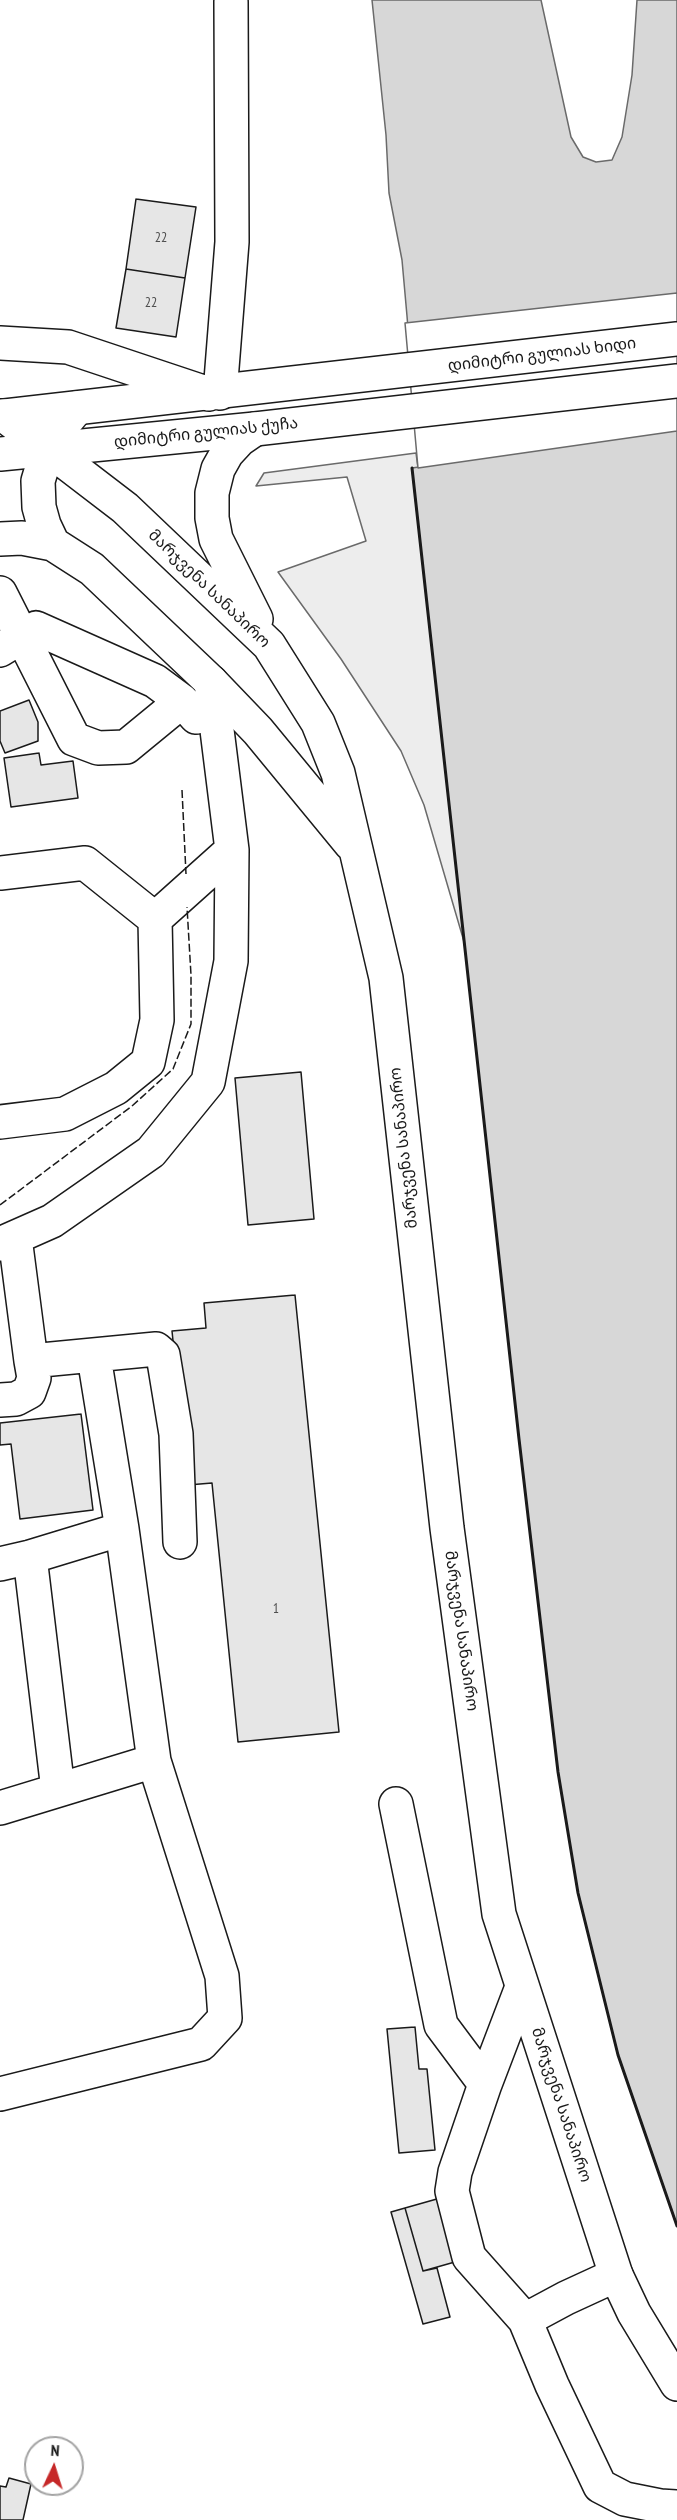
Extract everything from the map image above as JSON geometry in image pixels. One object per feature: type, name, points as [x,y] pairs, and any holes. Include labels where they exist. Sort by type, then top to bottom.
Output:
[{"type":"main road","points":[[214,393],[232,242],[231,2]]},
{"type":"main road","name":"დიმიტრი გულიას ხიდი","points":[[214,393],[677,339]]},
{"type":"main road","points":[[0,343],[68,347],[214,393]]},
{"type":"main road","name":"დიმიტრი გულიას ქუჩა","points":[[0,454],[255,429],[677,381]]},
{"type":"main road","points":[[2,414],[214,393]]},
{"type":"main road","points":[[53,544],[39,507],[38,481],[48,448],[61,427],[77,408]]},
{"type":"main road","name":"მარჯვენა სანაპირო","points":[[2,414],[125,508],[269,645],[318,723],[339,773],[386,978],[444,1505],[499,1914],[616,2275],[634,2313],[677,2384]]},
{"type":"main road","points":[[255,429],[239,440],[227,453],[218,469],[212,493],[212,518],[216,540],[224,558],[269,645]]},
{"type":"main road","points":[[0,539],[22,538],[53,544]]},
{"type":"main road","name":"მარჯვენა სანაპირო","points":[[53,544],[92,569],[211,682],[258,731],[355,849]]},
{"type":"main road","points":[[0,593],[11,643],[74,739],[98,748],[126,747],[182,701]]},
{"type":"main road","points":[[11,643],[36,628],[155,681],[182,701],[219,743]]},
{"type":"main road","points":[[0,1400],[16,1399],[30,1392],[34,1378],[7,1241],[52,1221],[151,1152],[208,1082],[231,961],[230,840],[211,682]]},
{"type":"main road","points":[[0,1122],[65,1114],[116,1088],[148,1062],[157,1020],[155,919],[230,840]]},
{"type":"main road","points":[[0,873],[85,863],[155,919]]},
{"type":"main road","points":[[31,1362],[156,1349],[163,1355],[176,1434],[180,1542]]},
{"type":"main road","points":[[0,2094],[201,2044],[225,2018],[222,1976],[154,1761],[122,1529],[94,1357]]},
{"type":"main road","points":[[58,1790],[15,1560],[122,1529]]},
{"type":"main road","points":[[0,1808],[154,1761]]},
{"type":"main road","points":[[396,1804],[441,2025],[485,2084]]},
{"type":"main road","points":[[522,1987],[455,2172],[452,2191],[469,2257],[525,2320],[552,2385],[600,2486],[625,2499],[677,2507]]},
{"type":"main road","points":[[525,2320],[616,2275]]},
{"type":"shaded area","points":[[372,0],[541,0],[571,137],[583,157],[596,162],[612,160],[622,137],[632,75],[637,0],[677,0],[677,2226],[618,2055],[578,1893],[558,1772],[412,468],[419,467],[407,316],[402,260],[389,193],[386,135]]},
{"type":"shaded area","points":[[416,453],[418,468],[412,469],[465,945],[424,805],[401,751],[341,659],[278,572],[366,541],[347,477],[256,486],[264,473]]},
{"type":"pier","points":[[677,293],[677,431],[418,468],[405,323]]},
{"type":"building","points":[[136,199],[196,207],[185,278],[126,269]]},
{"type":"building","points":[[126,269],[185,278],[176,337],[116,328]]},
{"type":"building","points":[[29,700],[38,722],[38,741],[5,753],[0,741],[0,711]]},
{"type":"building","points":[[39,753],[41,765],[73,761],[78,798],[11,807],[4,758]]},
{"type":"building","points":[[301,1072],[314,1219],[248,1225],[235,1078]]},
{"type":"building","points":[[295,1295],[339,1732],[238,1742],[212,1483],[188,1485],[172,1331],[206,1328],[204,1303]]},
{"type":"building","points":[[81,1414],[93,1510],[20,1519],[11,1444],[0,1445],[0,1423]]},
{"type":"building","points":[[415,2027],[419,2069],[427,2069],[435,2150],[399,2153],[387,2029]]},
{"type":"building","points":[[458,2193],[476,2256],[423,2271],[405,2208]]},
{"type":"building","points":[[405,2208],[423,2271],[437,2268],[450,2317],[423,2324],[391,2212]]},
{"type":"building","points":[[9,2478],[24,2482],[24,2496],[28,2496],[23,2520],[0,2520],[0,2486],[6,2487]]},
{"type":"fence","points":[[182,790],[186,874]]},
{"type":"fence","points":[[0,1205],[132,1106],[173,1069],[191,1024],[187,907]]},
{"type":"wall","points":[[412,468],[558,1772],[578,1893],[618,2055],[677,2226]]}]
